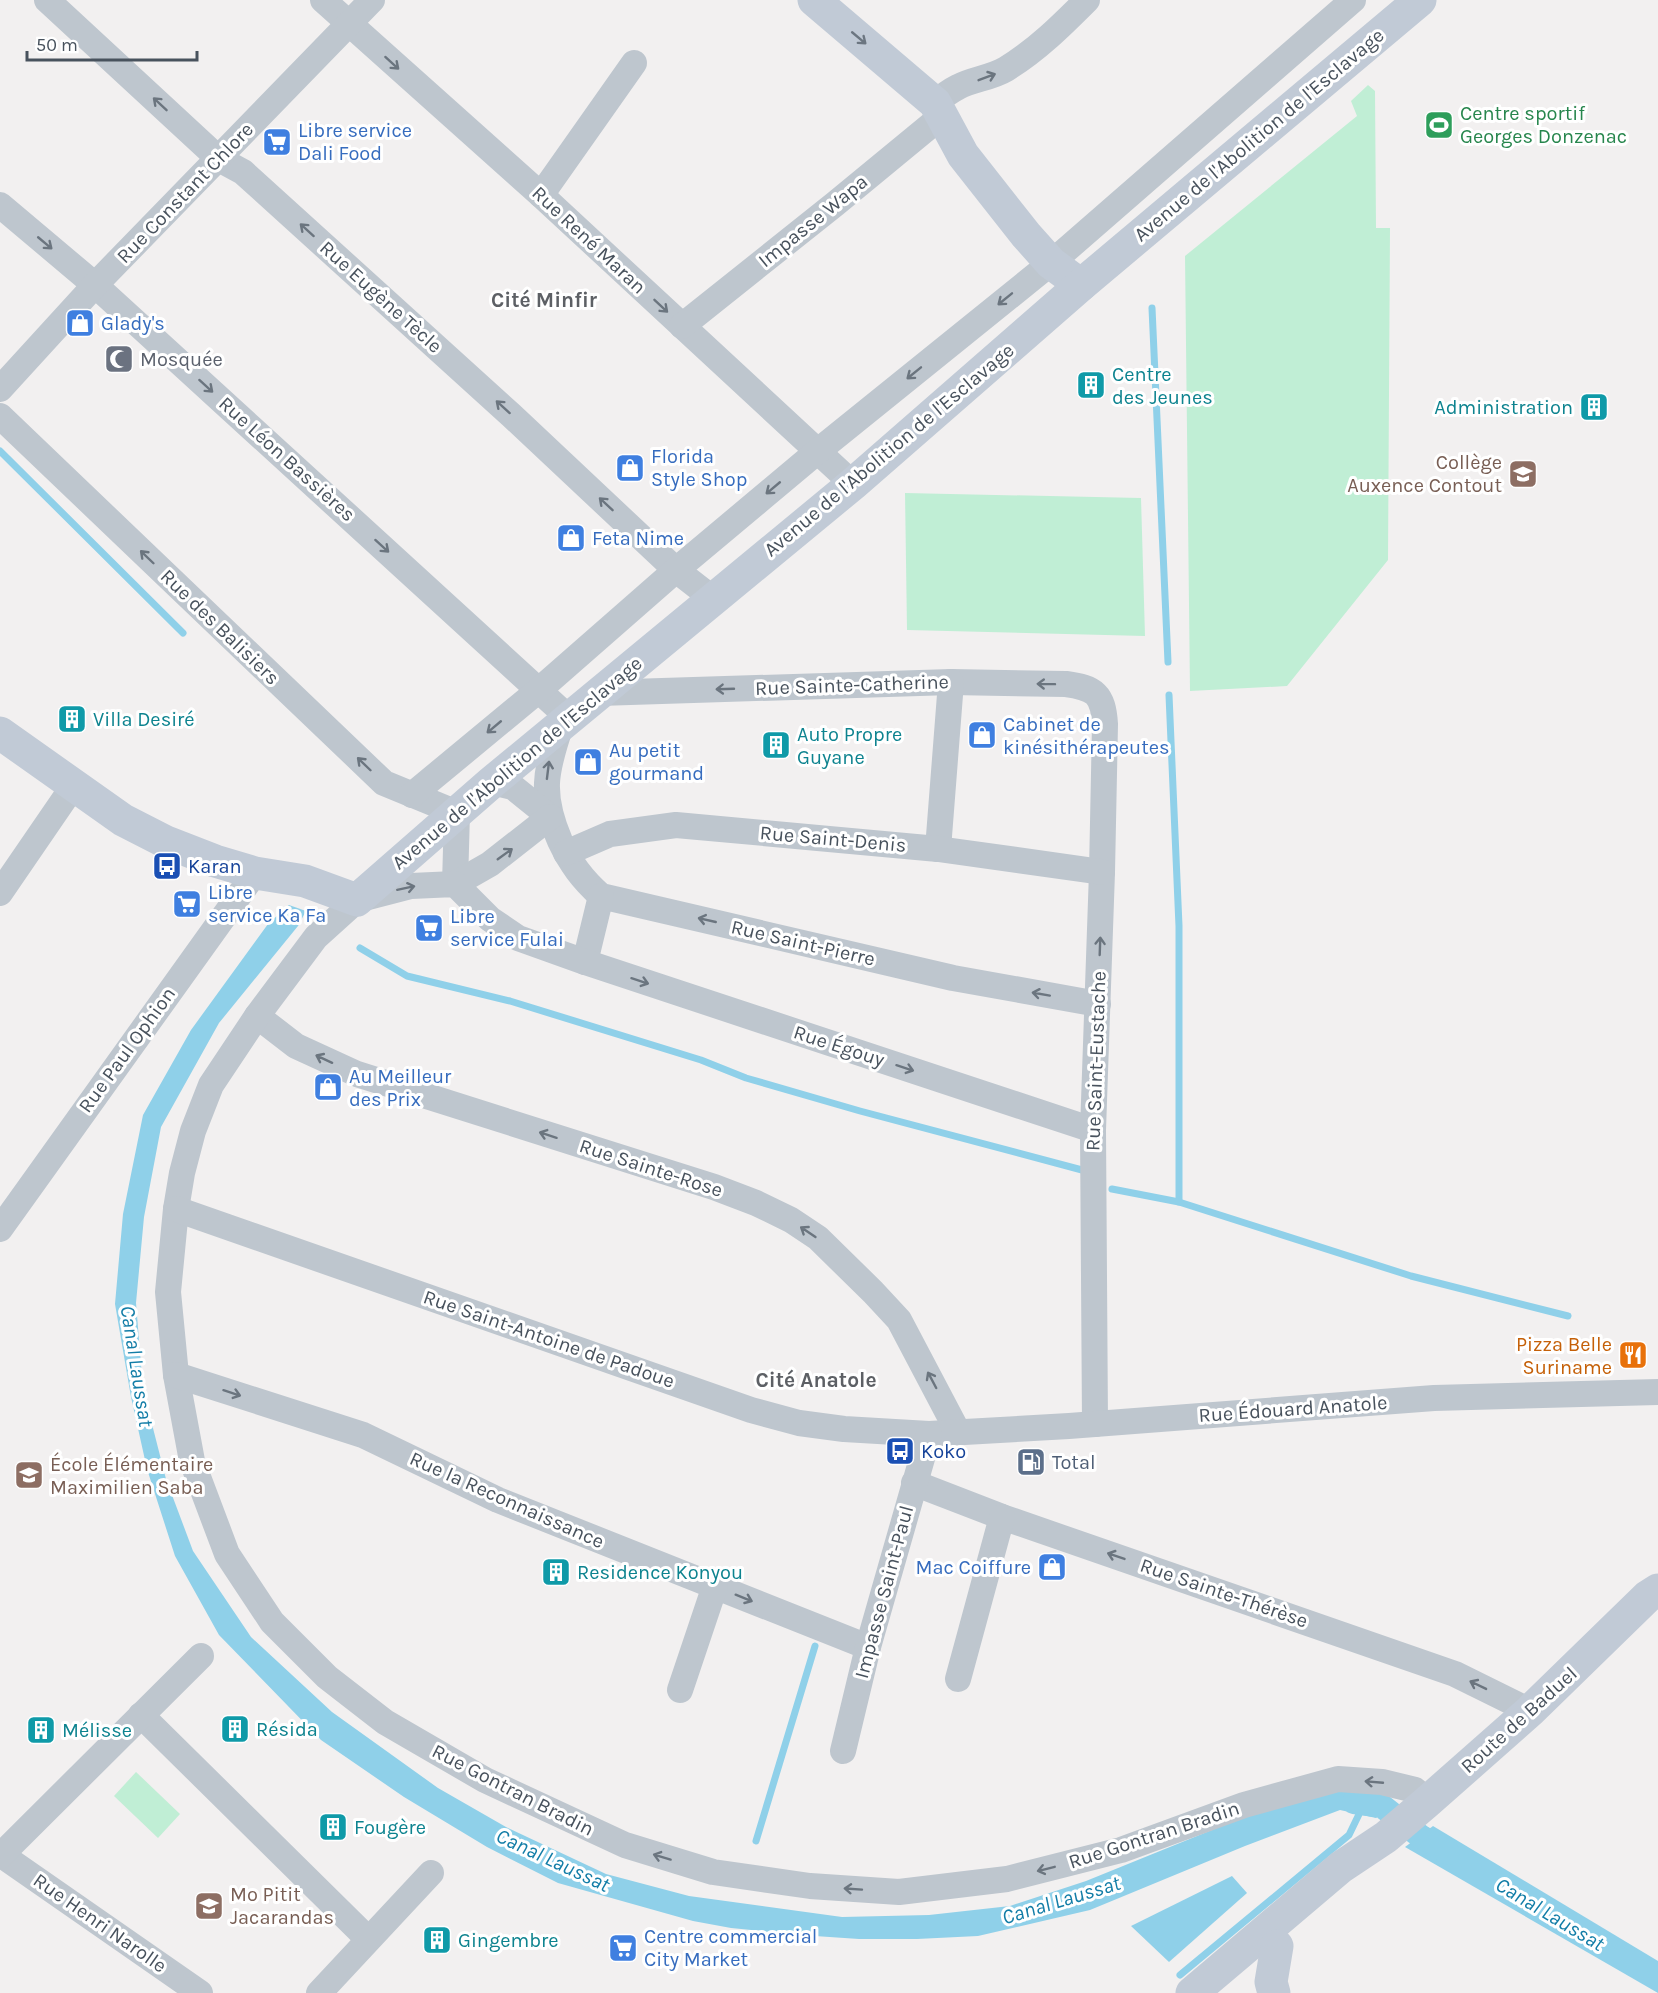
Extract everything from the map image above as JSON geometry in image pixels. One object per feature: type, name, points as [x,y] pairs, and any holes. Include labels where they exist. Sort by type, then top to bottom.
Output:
[{"type":"street","name":"Rue Eugène Tècle","points":[[48,0],[219,159],[243,172],[512,415],[676,570],[703,591],[709,602]]},
{"type":"street","name":"Rue René Maran","points":[[323,0],[541,195],[853,483]]},
{"type":"street","name":"Rue Constant Chlore","points":[[0,389],[96,285],[372,0]]},
{"type":"street","points":[[814,0],[939,109],[963,155],[1026,235],[1051,262],[1081,285]]},
{"type":"street","name":"Impasse Wapa","points":[[682,326],[835,204],[939,109],[959,86],[994,74],[1026,56],[1056,32],[1087,0]]},
{"type":"street","name":"Avenue de l'Abolition de l'Esclavage","points":[[412,795],[539,690],[676,570],[818,451],[1051,262],[1353,0]]},
{"type":"street","name":"Avenue de l'Abolition de l'Esclavage","points":[[357,900],[492,782],[853,483],[1081,285],[1420,0]]},
{"type":"street","points":[[541,195],[634,63]]},
{"type":"street","name":"Rue Léon Bassières","points":[[0,205],[96,285],[539,690],[565,721]]},
{"type":"street","name":"Rue des Balisiers","points":[[0,416],[384,783],[457,813]]},
{"type":"street","points":[[938,849],[951,682]]},
{"type":"street","name":"Rue Sainte-Catherine","points":[[599,693],[951,682],[1065,684],[1089,688],[1100,698]]},
{"type":"street","name":"Rue Saint-Eustache","points":[[1095,1424],[1093,1131],[1105,724],[1100,698]]},
{"type":"street","points":[[565,721],[549,762],[546,794],[550,817],[566,853],[581,878],[601,896],[585,962]]},
{"type":"street","points":[[0,733],[123,820],[158,837],[215,861],[255,873],[305,881],[357,900],[411,886],[455,884],[496,860],[550,817]]},
{"type":"street","points":[[492,782],[513,787],[550,817]]},
{"type":"street","points":[[0,894],[74,785]]},
{"type":"street","points":[[455,884],[457,813]]},
{"type":"street","name":"Rue Saint-Denis","points":[[566,853],[610,834],[676,825],[938,849],[1102,872]]},
{"type":"street","name":"Rue Paul Ophion","points":[[0,1229],[255,873]]},
{"type":"street","name":"Rue Égouy","points":[[455,884],[490,919],[518,938],[1093,1131]]},
{"type":"street","name":"Rue Saint-Pierre","points":[[601,896],[953,978],[1098,1004]]},
{"type":"street","name":"Rue Gontran Bradin","points":[[357,900],[316,937],[257,1016],[211,1085],[193,1131],[182,1173],[168,1292],[176,1375],[192,1461],[227,1554],[272,1622],[327,1677],[384,1722],[485,1780],[625,1845],[713,1872],[810,1886],[899,1892],[1007,1879],[1121,1850],[1244,1805],[1338,1779],[1382,1782],[1415,1790],[1422,1806]]},
{"type":"street","name":"Rue Sainte-Rose","points":[[257,1016],[296,1046],[357,1074],[714,1187],[756,1203],[791,1220],[818,1238],[899,1320],[958,1432]]},
{"type":"street","name":"Rue Saint-Antoine de Padoue","points":[[176,1209],[751,1410],[799,1423],[844,1429],[929,1434]]},
{"type":"street","name":"Rue la Reconnaissance","points":[[176,1375],[363,1435],[498,1500],[868,1647]]},
{"type":"street","name":"Rue Édouard Anatole","points":[[929,1434],[1095,1424],[1434,1398],[1658,1392]]},
{"type":"street","name":"Impasse Saint-Paul","points":[[843,1751],[868,1647],[929,1434]]},
{"type":"street","name":"Rue Sainte-Thérèse","points":[[914,1483],[1002,1517],[1455,1674],[1530,1711]]},
{"type":"street","points":[[958,1679],[1002,1517]]},
{"type":"street","points":[[680,1690],[715,1586]]},
{"type":"street","name":"Route de Baduel","points":[[1192,1993],[1341,1867],[1386,1837],[1530,1711],[1654,1586]]},
{"type":"street","points":[[0,1855],[201,1656]]},
{"type":"street","points":[[141,1715],[368,1939]]},
{"type":"street","name":"Route de Baduel","points":[[1225,1993],[1354,1876],[1386,1837]]},
{"type":"street","name":"Rue Henri Narolle","points":[[0,1855],[200,1993]]},
{"type":"street","points":[[319,1993],[431,1873]]},
{"type":"street","points":[[1274,1993],[1271,1982],[1277,1946]]},
{"type":"green space","points":[[1368,85],[1375,91],[1376,228],[1390,228],[1388,560],[1287,686],[1190,691],[1185,256],[1357,116],[1351,101]]},
{"type":"green space","points":[[905,493],[1141,498],[1145,636],[907,630]]},
{"type":"green space","points":[[136,1772],[180,1814],[158,1838],[114,1796]]},
{"type":"water","points":[[289,905],[306,911],[298,926],[219,1023],[161,1127],[144,1217],[136,1303],[143,1389],[166,1479],[193,1551],[251,1637],[332,1712],[438,1788],[506,1827],[606,1874],[689,1896],[842,1917],[929,1915],[1010,1906],[1086,1881],[1234,1821],[1332,1791],[1374,1791],[1395,1802],[1376,1818],[1340,1810],[1245,1846],[1090,1910],[978,1936],[859,1939],[731,1928],[693,1921],[558,1883],[487,1847],[404,1797],[321,1740],[219,1635],[175,1556],[147,1469],[131,1397],[115,1304],[123,1214],[143,1115],[191,1030],[268,924]]},
{"type":"water","points":[[1433,1826],[1658,1961],[1658,1993],[1405,1847]]},
{"type":"water","points":[[1232,1876],[1247,1893],[1169,1962],[1131,1926]]},
{"type":"waterway","points":[[1152,308],[1168,662]]},
{"type":"waterway","points":[[0,451],[183,633]]},
{"type":"waterway","points":[[1169,695],[1179,926],[1179,1202]]},
{"type":"waterway","points":[[360,948],[407,976],[510,1001],[701,1060],[746,1078],[860,1111],[1082,1170]]},
{"type":"waterway","points":[[1112,1189],[1179,1202],[1411,1276],[1568,1316]]},
{"type":"waterway","points":[[756,1841],[815,1646]]},
{"type":"waterway","name":"Canal Laussat","points":[[1354,1802],[1382,1806],[1420,1836],[1448,1853]]},
{"type":"waterway","points":[[1180,1975],[1349,1835],[1362,1808]]},
{"type":"place","name":"Centre sportif Georges Donzenac","points":[[1439,125]]},
{"type":"place","name":"Libre service Dali Food","points":[[277,142]]},
{"type":"place","name":"Glady's","points":[[80,323]]},
{"type":"place","name":"Mosquée","points":[[119,359]]},
{"type":"place","name":"Centre des Jeunes","points":[[1091,385]]},
{"type":"place","name":"Administration","points":[[1594,407]]},
{"type":"place","name":"Florida Style Shop","points":[[630,468]]},
{"type":"place","name":"Collège Auxence Contout","points":[[1523,474]]},
{"type":"place","name":"Feta Nime","points":[[571,538]]},
{"type":"place","name":"Villa Desiré","points":[[72,719]]},
{"type":"place","name":"Cabinet de kinésithérapeutes","points":[[982,735]]},
{"type":"place","name":"Auto Propre Guyane","points":[[776,745]]},
{"type":"place","name":"Au petit gourmand","points":[[588,762]]},
{"type":"place","name":"Karan","points":[[167,866]]},
{"type":"place","name":"Libre service Ka Fa","points":[[187,904]]},
{"type":"place","name":"Libre service Fulai","points":[[429,928]]},
{"type":"place","name":"Au Meilleur des Prix","points":[[328,1087]]},
{"type":"place","name":"Pizza Belle Suriname","points":[[1633,1355]]},
{"type":"place","name":"Koko","points":[[900,1451]]},
{"type":"place","name":"Total","points":[[1031,1462]]},
{"type":"place","name":"École Élémentaire Maximilien Saba","points":[[29,1475]]},
{"type":"place","name":"Mac Coiffure","points":[[1052,1567]]},
{"type":"place","name":"Residence Konyou","points":[[556,1572]]},
{"type":"place","name":"Résida","points":[[235,1729]]},
{"type":"place","name":"Mélisse","points":[[41,1730]]},
{"type":"place","name":"Fougère","points":[[333,1827]]},
{"type":"place","name":"Mo Pitit Jacarandas","points":[[209,1906]]},
{"type":"place","name":"Gingembre","points":[[437,1940]]},
{"type":"place","name":"Centre commercial City Market","points":[[623,1948]]},
{"type":"district","name":"Cité Minfir","points":[[544,300]]},
{"type":"district","name":"Cité Anatole","points":[[816,1380]]}]
